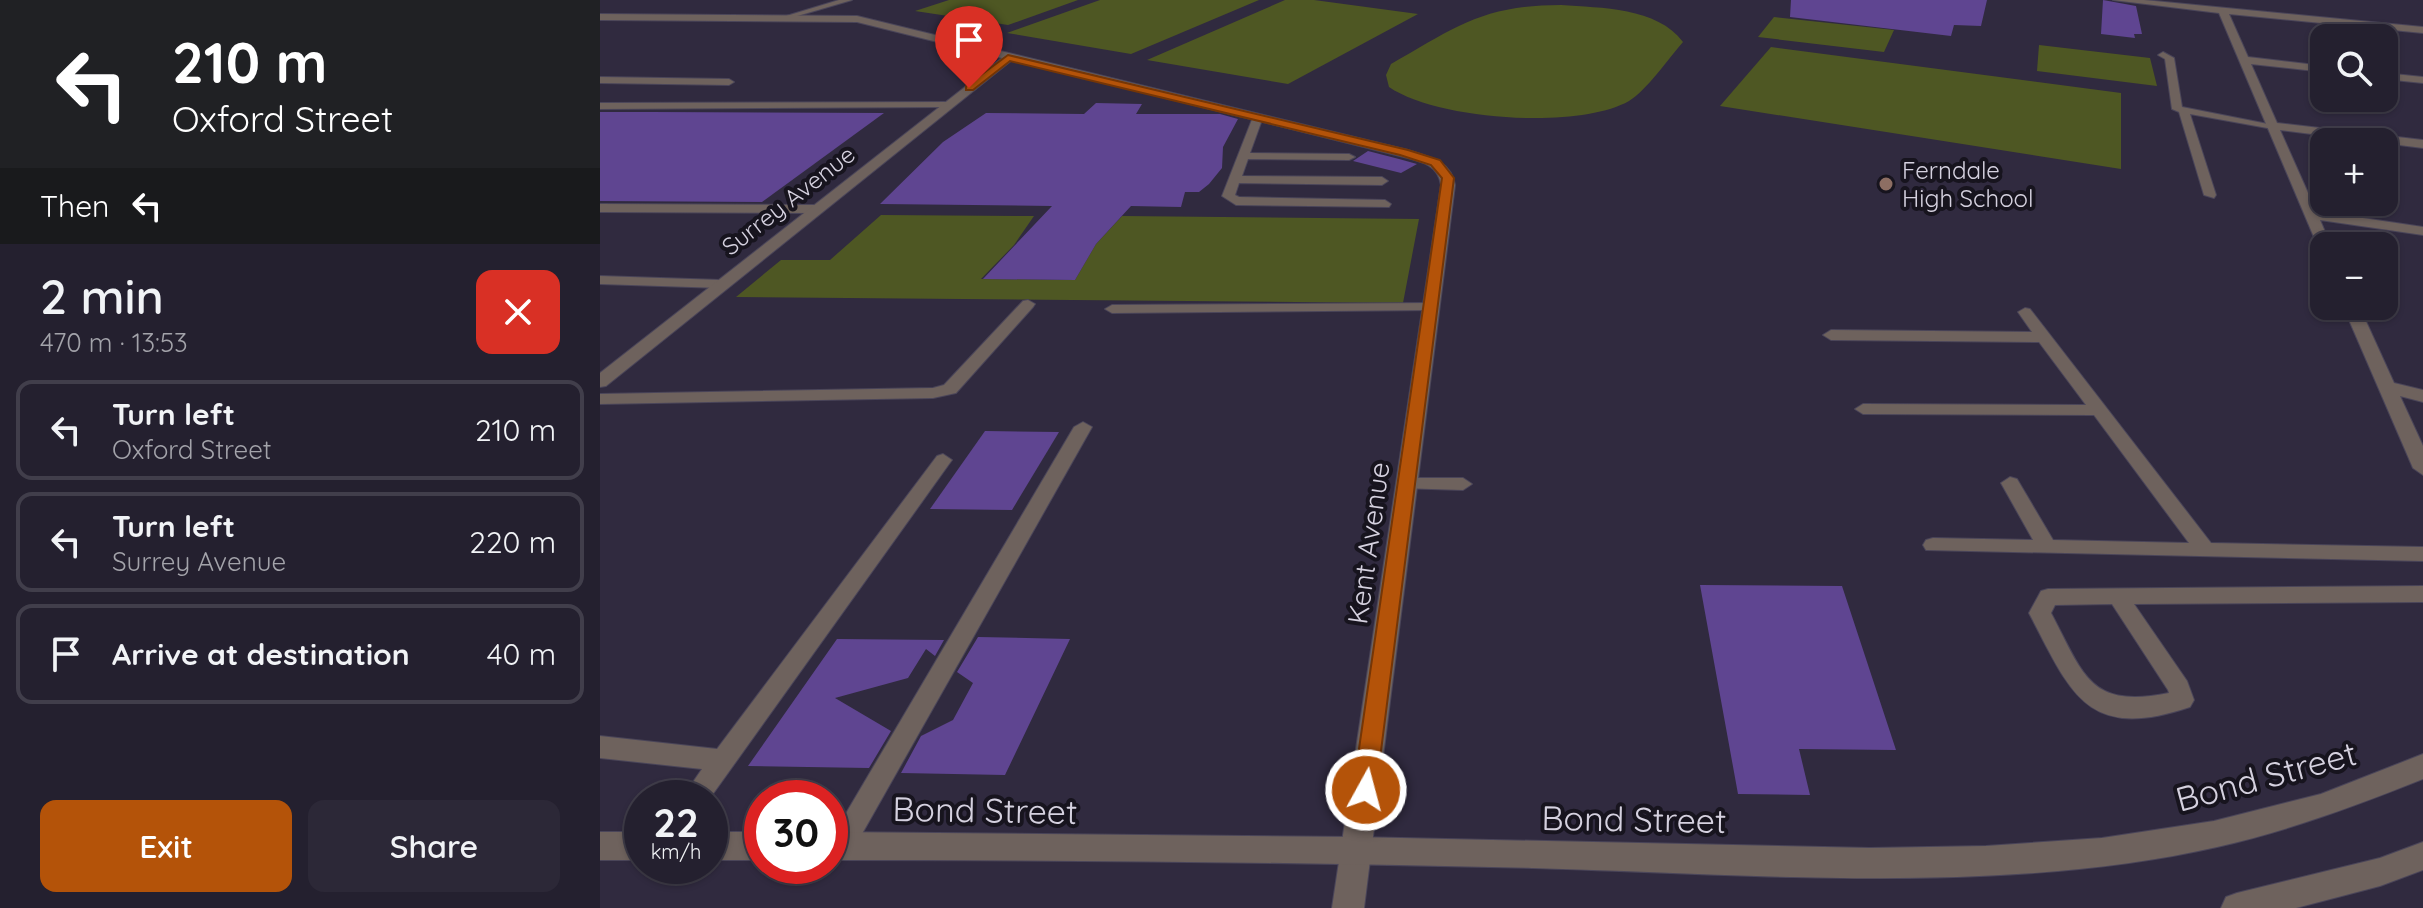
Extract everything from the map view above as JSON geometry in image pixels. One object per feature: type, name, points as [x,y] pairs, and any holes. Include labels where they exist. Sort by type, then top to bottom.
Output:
[{"type":"street","points":[[2117,0],[2423,30]]},
{"type":"street","points":[[603,28],[634,3]]},
{"type":"street","points":[[2223,11],[2310,214]]},
{"type":"street","points":[[603,28],[642,12]]},
{"type":"street","points":[[600,15],[642,12],[670,16],[787,17],[872,22],[1008,58],[1258,117]]},
{"type":"street","name":"Surrey Avenue","points":[[601,381],[1008,58]]},
{"type":"street","points":[[2243,60],[2310,67]]},
{"type":"street","points":[[2398,77],[2423,80]]},
{"type":"street","name":"Kent Avenue","points":[[1258,117],[1436,163],[1448,178],[1348,908]]},
{"type":"street","points":[[2273,126],[2423,144]]},
{"type":"street","points":[[2323,216],[2423,231]]},
{"type":"street","points":[[2357,320],[2423,468]]},
{"type":"street","points":[[2388,387],[2423,396]]},
{"type":"street","name":"Bond Street","points":[[848,846],[1358,851],[1816,861],[2006,859],[2096,853],[2297,815],[2423,766]]},
{"type":"street","points":[[600,846],[624,846]]},
{"type":"street","points":[[2237,908],[2380,872],[2423,856]]},
{"type":"lane","points":[[787,17],[848,0]]},
{"type":"lane","points":[[2163,55],[2169,58],[2175,106],[2184,112],[2273,126]]},
{"type":"lane","points":[[600,80],[729,82]]},
{"type":"lane","points":[[600,106],[950,104]]},
{"type":"lane","points":[[2184,112],[2210,195]]},
{"type":"lane","points":[[1258,117],[1228,196],[1236,201],[1385,204]]},
{"type":"lane","points":[[1242,156],[1349,157]]},
{"type":"lane","points":[[1234,179],[1382,181]]},
{"type":"lane","points":[[600,208],[814,209]]},
{"type":"lane","points":[[600,280],[721,284]]},
{"type":"lane","points":[[600,399],[933,393],[950,389],[1028,304]]},
{"type":"lane","points":[[1112,309],[1431,307]]},
{"type":"lane","points":[[2025,312],[2206,551]]},
{"type":"lane","points":[[1831,335],[2044,337]]},
{"type":"lane","points":[[1863,409],[2099,410]]},
{"type":"lane","points":[[848,824],[1083,427]]},
{"type":"lane","points":[[708,780],[943,460]]},
{"type":"lane","points":[[2010,483],[2047,547]]},
{"type":"lane","points":[[1406,484],[1463,484]]},
{"type":"lane","points":[[1933,545],[2423,554]]},
{"type":"lane","points":[[2117,595],[2179,688],[2182,700],[2153,707],[2117,709],[2087,697],[2040,613],[2048,597],[2117,595],[2423,594]]},
{"type":"lane","points":[[600,747],[722,760]]},
{"type":"green space","points":[[949,0],[1078,0],[1008,25],[915,11]]},
{"type":"green space","points":[[1100,0],[1259,0],[1131,54],[1007,33]]},
{"type":"green space","points":[[1285,0],[1314,0],[1418,14],[1288,84],[1147,60]]},
{"type":"green space","points":[[1561,5],[1610,9],[1644,16],[1672,30],[1683,42],[1650,82],[1629,101],[1577,116],[1543,118],[1473,114],[1411,98],[1389,87],[1386,75],[1391,64],[1453,29],[1511,9]]},
{"type":"green space","points":[[1774,17],[1894,30],[1884,52],[1758,37]]},
{"type":"green space","points":[[2039,45],[2150,58],[2157,86],[2037,71]]},
{"type":"green space","points":[[1771,47],[2121,93],[2121,169],[1720,106]]},
{"type":"green space","points":[[881,215],[1034,216],[1014,245],[981,279],[1075,280],[1096,244],[1122,216],[1419,219],[1403,303],[736,297],[781,260],[830,260]]},
{"type":"building","points":[[1791,0],[1987,0],[1981,26],[1954,25],[1951,36],[1790,17]]},
{"type":"building","points":[[2103,0],[2136,6],[2142,34],[2134,34],[2135,38],[2101,34]]},
{"type":"building","points":[[1096,103],[1142,104],[1136,114],[1220,114],[1238,119],[1223,147],[1222,168],[1209,184],[1199,192],[1185,192],[1181,207],[1131,206],[1096,244],[1075,280],[983,279],[1052,206],[880,204],[943,142],[986,113],[1084,114]]},
{"type":"building","points":[[600,112],[884,113],[762,202],[600,201]]},
{"type":"building","points":[[1368,151],[1417,164],[1401,173],[1353,161]]},
{"type":"building","points":[[985,431],[1059,432],[1012,510],[930,509]]},
{"type":"building","points":[[1700,585],[1842,586],[1896,750],[1799,749],[1810,795],[1738,794]]},
{"type":"building","points":[[978,637],[1070,639],[1005,775],[901,773],[921,736],[953,720],[973,683],[957,672]]},
{"type":"building","points":[[837,639],[944,640],[935,656],[926,649],[908,678],[835,698],[891,731],[869,768],[748,766]]},
{"type":"place","name":"Ferndale High School","points":[[1886,184]]},
{"type":"route","points":[[969,88],[1008,58],[1404,153],[1436,163],[1444,170],[1448,185],[1366,790]]}]
